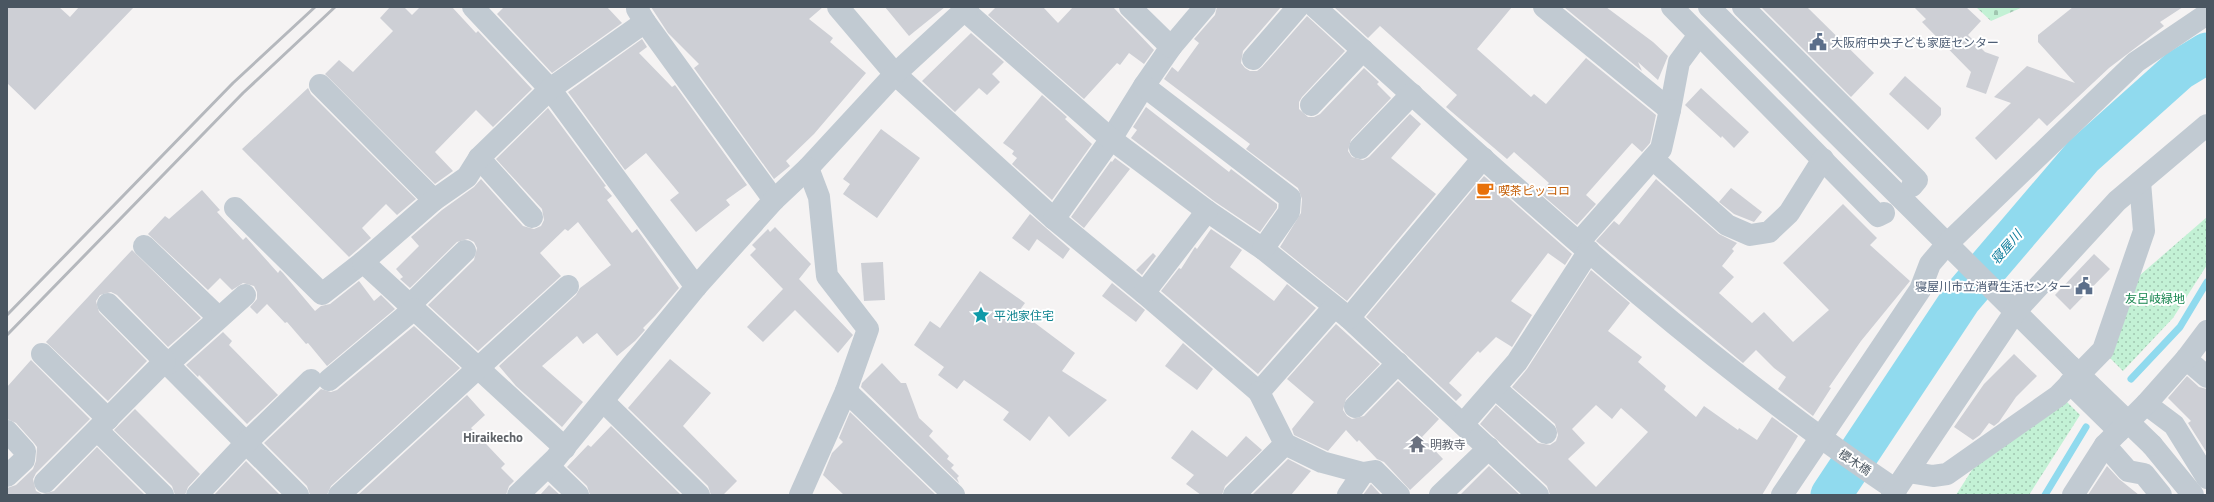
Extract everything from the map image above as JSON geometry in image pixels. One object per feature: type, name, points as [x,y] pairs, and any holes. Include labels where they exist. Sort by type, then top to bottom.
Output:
[{"type":"street","points":[[838,7],[895,74],[1054,219],[1144,293],[1259,392],[1285,444],[1322,462],[1363,473],[1376,471],[1399,495]]},
{"type":"street","points":[[1130,7],[1171,47]]},
{"type":"street","points":[[1054,219],[1111,138],[1171,47],[1205,7]]},
{"type":"street","points":[[1253,59],[1298,7]]},
{"type":"street","name":"櫻木橋","points":[[1315,7],[1584,247],[1746,381],[1889,488]]},
{"type":"street","points":[[1544,7],[1670,110]]},
{"type":"street","points":[[1672,7],[1878,216],[1884,213]]},
{"type":"street","points":[[1709,7],[2011,307],[2070,374],[2152,445],[2193,495]]},
{"type":"street","points":[[1743,7],[1917,180],[1912,186]]},
{"type":"street","points":[[518,495],[565,448],[696,287],[774,200],[808,168],[895,74],[966,9],[1111,138],[1207,211],[1263,249],[1342,313],[1464,424],[1538,495]]},
{"type":"street","points":[[482,10],[550,90],[696,287]]},
{"type":"street","points":[[235,208],[322,294],[363,262],[434,200],[467,177],[479,158],[550,90],[639,11],[774,200]]},
{"type":"street","points":[[1782,495],[1826,442],[1920,290],[1930,264],[1953,250],[2136,62],[2207,14]]},
{"type":"street","points":[[1464,424],[1517,362],[1584,247],[1661,150],[1670,110],[1678,62],[1699,35]]},
{"type":"street","points":[[1311,105],[1363,50]]},
{"type":"street","points":[[320,85],[434,200]]},
{"type":"street","points":[[1144,86],[1290,198],[1289,212],[1263,249]]},
{"type":"street","points":[[1360,148],[1412,94]]},
{"type":"street","points":[[1889,488],[1908,472],[2011,307],[2117,201],[2207,125]]},
{"type":"street","points":[[479,158],[532,217]]},
{"type":"street","points":[[1259,392],[1342,313],[1483,158]]},
{"type":"street","points":[[1653,159],[1727,225],[1750,235],[1769,232],[1789,214],[1822,159]]},
{"type":"street","points":[[808,168],[819,197],[827,276],[868,329],[808,491]]},
{"type":"street","points":[[1908,472],[1933,476],[1947,474],[2058,396],[2070,374],[2103,350],[2144,230],[2140,182]]},
{"type":"street","points":[[1144,293],[1207,211]]},
{"type":"street","points":[[144,246],[219,318]]},
{"type":"street","points":[[197,495],[246,442],[320,380],[412,307],[465,251]]},
{"type":"street","points":[[363,262],[565,448]]},
{"type":"street","points":[[339,495],[477,367],[568,286]]},
{"type":"street","points":[[24,460],[52,488],[102,424],[167,363],[245,295]]},
{"type":"street","points":[[108,304],[298,495]]},
{"type":"street","points":[[2073,495],[2112,438],[2146,404],[2186,359],[2207,331]]},
{"type":"street","points":[[42,354],[163,495]]},
{"type":"street","points":[[2186,359],[2207,377]]},
{"type":"street","points":[[1355,407],[1398,363]]},
{"type":"street","points":[[2070,374],[2112,438],[2128,471],[2144,474],[2161,495]]},
{"type":"street","points":[[1495,388],[1546,433]]},
{"type":"street","points":[[846,391],[954,495]]},
{"type":"street","points":[[603,401],[699,495]]},
{"type":"street","points":[[2146,404],[2174,425],[2207,478]]},
{"type":"street","points":[[7,431],[25,451],[24,460],[7,476]]},
{"type":"street","points":[[1234,495],[1285,444]]},
{"type":"street","points":[[1440,495],[1489,448]]},
{"type":"street","points":[[548,466],[578,495]]},
{"type":"street","points":[[1348,495],[1363,473]]},
{"type":"green space","points":[[1976,7],[2023,7],[1991,21]]},
{"type":"green space","name":"友呂岐緑地","points":[[2207,217],[2207,265],[2173,318],[2123,371],[2106,354],[2132,282]]},
{"type":"green space","points":[[2066,401],[2080,415],[2029,495],[1956,495],[1977,462]]},
{"type":"building","points":[[7,7],[59,7],[70,17],[79,7],[134,7],[35,110],[7,83]]},
{"type":"building","points":[[390,7],[404,7],[412,15],[420,7],[452,7],[476,33],[478,31],[532,89],[493,127],[476,110],[435,152],[453,171],[435,184],[325,74],[339,60],[353,72],[393,31],[380,18]]},
{"type":"building","points":[[504,7],[607,7],[622,23],[552,73],[497,14]]},
{"type":"building","points":[[651,7],[823,7],[809,19],[833,38],[830,42],[866,73],[814,134],[786,161],[790,166],[774,179],[694,68],[699,64],[668,33]]},
{"type":"building","points":[[885,7],[945,7],[909,36]]},
{"type":"building","points":[[996,7],[1043,7],[1058,23],[1073,7],[1113,7],[1154,50],[1144,64],[1129,53],[1120,65],[1117,63],[1084,99],[988,15]]},
{"type":"building","points":[[1217,7],[1281,7],[1243,51],[1241,63],[1250,71],[1257,71],[1262,67],[1307,16],[1345,51],[1299,102],[1299,109],[1308,117],[1314,117],[1320,114],[1364,68],[1379,82],[1377,84],[1391,98],[1351,140],[1348,151],[1352,157],[1363,160],[1369,157],[1410,114],[1421,124],[1391,158],[1436,194],[1347,301],[1280,247],[1301,213],[1302,199],[1298,188],[1246,149],[1250,144],[1164,79],[1172,67],[1178,72],[1199,43],[1194,39],[1215,15]]},
{"type":"building","points":[[1334,7],[1512,7],[1477,49],[1531,97],[1534,94],[1546,104],[1586,58],[1656,115],[1650,143],[1642,152],[1632,143],[1586,195],[1596,204],[1577,225],[1540,193],[1549,183],[1514,152],[1507,159],[1446,107],[1457,95],[1380,26],[1368,38]]},
{"type":"building","points":[[1564,7],[1606,7],[1653,42],[1668,56],[1658,80],[1638,62],[1642,71]]},
{"type":"building","name":"大阪府中央子ども家庭センター","points":[[1761,7],[1807,7],[1874,73],[1851,97]]},
{"type":"building","points":[[1914,7],[1966,7],[1981,21],[1968,35],[1985,52],[1999,57],[1986,94],[1966,87],[1971,72],[1922,22],[1926,19]]},
{"type":"building","points":[[2073,7],[2183,7],[2160,22],[2164,26],[2109,68],[2047,126],[2039,118],[1996,160],[1975,138],[2011,103],[1994,97],[2027,66],[2075,83],[2038,42],[2038,35]]},
{"type":"building","points":[[971,33],[1004,62],[992,74],[1000,82],[987,95],[979,88],[955,112],[922,81]]},
{"type":"building","points":[[642,39],[647,47],[639,53],[672,87],[675,85],[747,185],[726,200],[730,205],[696,232],[670,200],[679,193],[646,153],[625,170],[568,92]]},
{"type":"building","points":[[1905,76],[1941,108],[1941,115],[1928,130],[1889,94]]},
{"type":"building","points":[[308,88],[311,94],[416,199],[397,215],[386,204],[362,228],[371,238],[349,257],[242,149]]},
{"type":"building","points":[[1701,88],[1749,132],[1734,148],[1685,105]]},
{"type":"building","points":[[1042,95],[1067,117],[1065,119],[1092,144],[1052,200],[1012,164],[1017,158],[1012,154],[1014,151],[1003,143]]},
{"type":"building","points":[[1146,107],[1229,172],[1231,169],[1277,204],[1277,208],[1260,232],[1214,201],[1131,138],[1137,130],[1133,127]]},
{"type":"building","points":[[548,108],[606,186],[604,187],[612,196],[607,200],[632,233],[637,229],[679,288],[643,328],[645,330],[635,341],[617,356],[597,333],[583,344],[577,336],[542,366],[583,402],[562,427],[516,386],[499,366],[576,295],[580,288],[611,265],[578,222],[568,231],[565,229],[540,253],[561,276],[478,351],[428,305],[474,260],[477,248],[474,242],[468,239],[457,242],[410,288],[400,279],[403,277],[396,269],[419,246],[411,237],[442,210],[474,187],[481,179],[523,226],[534,229],[541,226],[544,220],[542,209],[496,159]]},
{"type":"building","points":[[881,129],[920,158],[877,218],[843,194],[850,184],[843,179]]},
{"type":"building","points":[[1115,158],[1130,169],[1084,228],[1071,217],[1111,161],[1112,162]]},
{"type":"building","points":[[1484,176],[1572,254],[1565,265],[1548,253],[1511,301],[1532,315],[1512,347],[1496,337],[1480,353],[1478,351],[1449,383],[1462,395],[1456,401],[1366,317]]},
{"type":"building","points":[[1656,179],[1719,234],[1737,243],[1732,249],[1734,251],[1722,266],[1734,277],[1719,293],[1752,323],[1764,312],[1793,342],[1829,310],[1783,263],[1843,204],[1877,238],[1870,245],[1910,281],[1861,341],[1829,387],[1831,388],[1813,416],[1778,389],[1786,377],[1774,368],[1756,350],[1743,363],[1596,241],[1614,221],[1619,225]]},
{"type":"building","points":[[1731,188],[1762,212],[1754,222],[1734,214],[1719,202]]},
{"type":"building","points":[[202,190],[220,210],[217,212],[243,240],[246,237],[278,273],[280,270],[315,311],[321,306],[330,304],[359,281],[374,301],[381,295],[395,309],[327,366],[308,343],[306,344],[287,322],[285,323],[267,304],[257,314],[250,307],[257,299],[257,292],[254,286],[243,283],[232,290],[220,278],[208,290],[148,234],[165,216],[169,219]]},
{"type":"building","points":[[1030,214],[1070,249],[1063,259],[1037,239],[1029,251],[1012,238]]},
{"type":"building","points":[[775,227],[811,264],[799,279],[853,335],[838,353],[795,310],[763,342],[747,327],[783,289],[750,255],[756,249],[752,245],[768,229],[770,232]]},
{"type":"building","points":[[1211,229],[1242,250],[1230,267],[1274,301],[1287,284],[1316,308],[1258,374],[1161,291],[1179,268],[1181,269],[1195,247],[1197,249]]},
{"type":"building","points":[[132,250],[201,318],[168,347],[117,295],[111,292],[100,295],[96,301],[99,312],[147,361],[108,401],[46,342]]},
{"type":"building","points":[[1153,253],[1156,256],[1142,275],[1136,270]]},
{"type":"building","points":[[2094,254],[2110,269],[2070,310],[2055,295]]},
{"type":"building","points":[[883,262],[885,300],[864,301],[861,263]]},
{"type":"building","points":[[1591,270],[1630,303],[1608,331],[1642,357],[1638,362],[1666,386],[1664,390],[1696,417],[1704,406],[1738,430],[1739,428],[1757,440],[1772,417],[1798,436],[1762,495],[1550,495],[1547,486],[1480,424],[1496,405],[1538,443],[1550,445],[1556,441],[1558,435],[1555,424],[1512,387],[1527,369]],"holes":[[[1596,405],[1612,419],[1621,408],[1648,432],[1596,487],[1568,459],[1585,443],[1572,429]]]},
{"type":"building","points":[[980,271],[1025,303],[1019,311],[1075,353],[1062,371],[1107,400],[1069,437],[1049,416],[1030,441],[1003,420],[1009,412],[964,380],[957,389],[938,375],[944,367],[914,345],[930,321],[940,328]]},
{"type":"building","points":[[1112,283],[1145,310],[1136,322],[1102,296]]},
{"type":"building","points":[[1336,324],[1380,364],[1346,399],[1343,410],[1347,416],[1352,419],[1364,416],[1398,381],[1439,419],[1422,437],[1443,459],[1410,490],[1384,462],[1377,459],[1359,440],[1357,442],[1346,430],[1328,451],[1294,435],[1292,429],[1314,402],[1287,379]]},
{"type":"building","points":[[414,326],[460,368],[331,486],[327,495],[310,495],[307,486],[264,443],[321,389],[331,392],[337,390]]},
{"type":"building","points":[[223,332],[232,341],[229,345],[278,395],[247,424],[199,375],[198,377],[186,365]]},
{"type":"building","points":[[1183,343],[1213,369],[1197,390],[1165,366]]},
{"type":"building","points":[[2014,354],[2037,376],[2016,397],[1999,422],[1994,426],[1989,423],[1980,435],[1973,440],[1954,427],[1984,384]]},
{"type":"building","points":[[670,359],[711,393],[683,426],[737,481],[723,495],[711,495],[708,486],[628,408]]},
{"type":"building","points":[[31,360],[90,419],[36,473],[33,479],[36,491],[42,494],[54,491],[97,447],[145,495],[7,495],[7,488],[16,485],[33,469],[36,461],[37,447],[16,423],[7,419],[7,387]]},
{"type":"building","points":[[882,363],[901,383],[906,383],[919,418],[933,431],[929,436],[949,456],[947,459],[954,465],[951,468],[959,476],[957,478],[959,483],[861,387],[862,383]]},
{"type":"building","points":[[2187,376],[2199,387],[2207,389],[2207,453],[2188,423],[2191,421],[2168,398]]},
{"type":"building","points":[[467,395],[485,415],[471,428],[505,464],[501,468],[514,481],[509,486],[506,495],[358,495]]},
{"type":"building","points":[[135,409],[200,474],[188,487],[185,495],[175,495],[172,486],[114,430]]},
{"type":"building","points":[[850,412],[936,495],[844,495],[823,475],[832,453],[843,442],[839,438]]},
{"type":"building","points":[[611,426],[681,495],[590,495],[587,486],[567,467],[588,445],[591,447]]},
{"type":"building","points":[[1192,430],[1227,457],[1246,436],[1262,450],[1225,486],[1222,495],[1201,495],[1186,484],[1194,475],[1171,458]]},
{"type":"building","points":[[1288,459],[1311,471],[1291,495],[1252,495]]},
{"type":"building","points":[[246,461],[280,495],[214,495]]},
{"type":"building","points":[[1489,466],[1520,495],[1460,495]]},
{"type":"building","points":[[2107,466],[2119,479],[2139,495],[2088,495]]},
{"type":"building","points":[[1371,484],[1381,495],[1363,495]]},
{"type":"building","points":[[549,485],[560,495],[540,495]]},
{"type":"waterway","name":"寝屋川","points":[[1831,495],[1961,299],[2083,156],[2179,70],[2207,53]]},
{"type":"waterway","points":[[2131,379],[2180,327],[2207,282]]},
{"type":"waterway","points":[[2045,495],[2086,427]]},
{"type":"railway","points":[[7,315],[233,83],[315,7]]},
{"type":"railway","points":[[7,335],[243,93],[335,7]]},
{"type":"place","name":"大阪府中央子ども家庭センター","points":[[1818,42]]},
{"type":"place","name":"喫茶ピッコロ","points":[[1485,190]]},
{"type":"place","name":"寝屋川市立消費生活センター","points":[[2084,286]]},
{"type":"place","name":"平池家住宅","points":[[981,315]]},
{"type":"place","name":"明教寺","points":[[1417,444]]},
{"type":"district","name":"Hiraikecho","points":[[493,437]]}]
